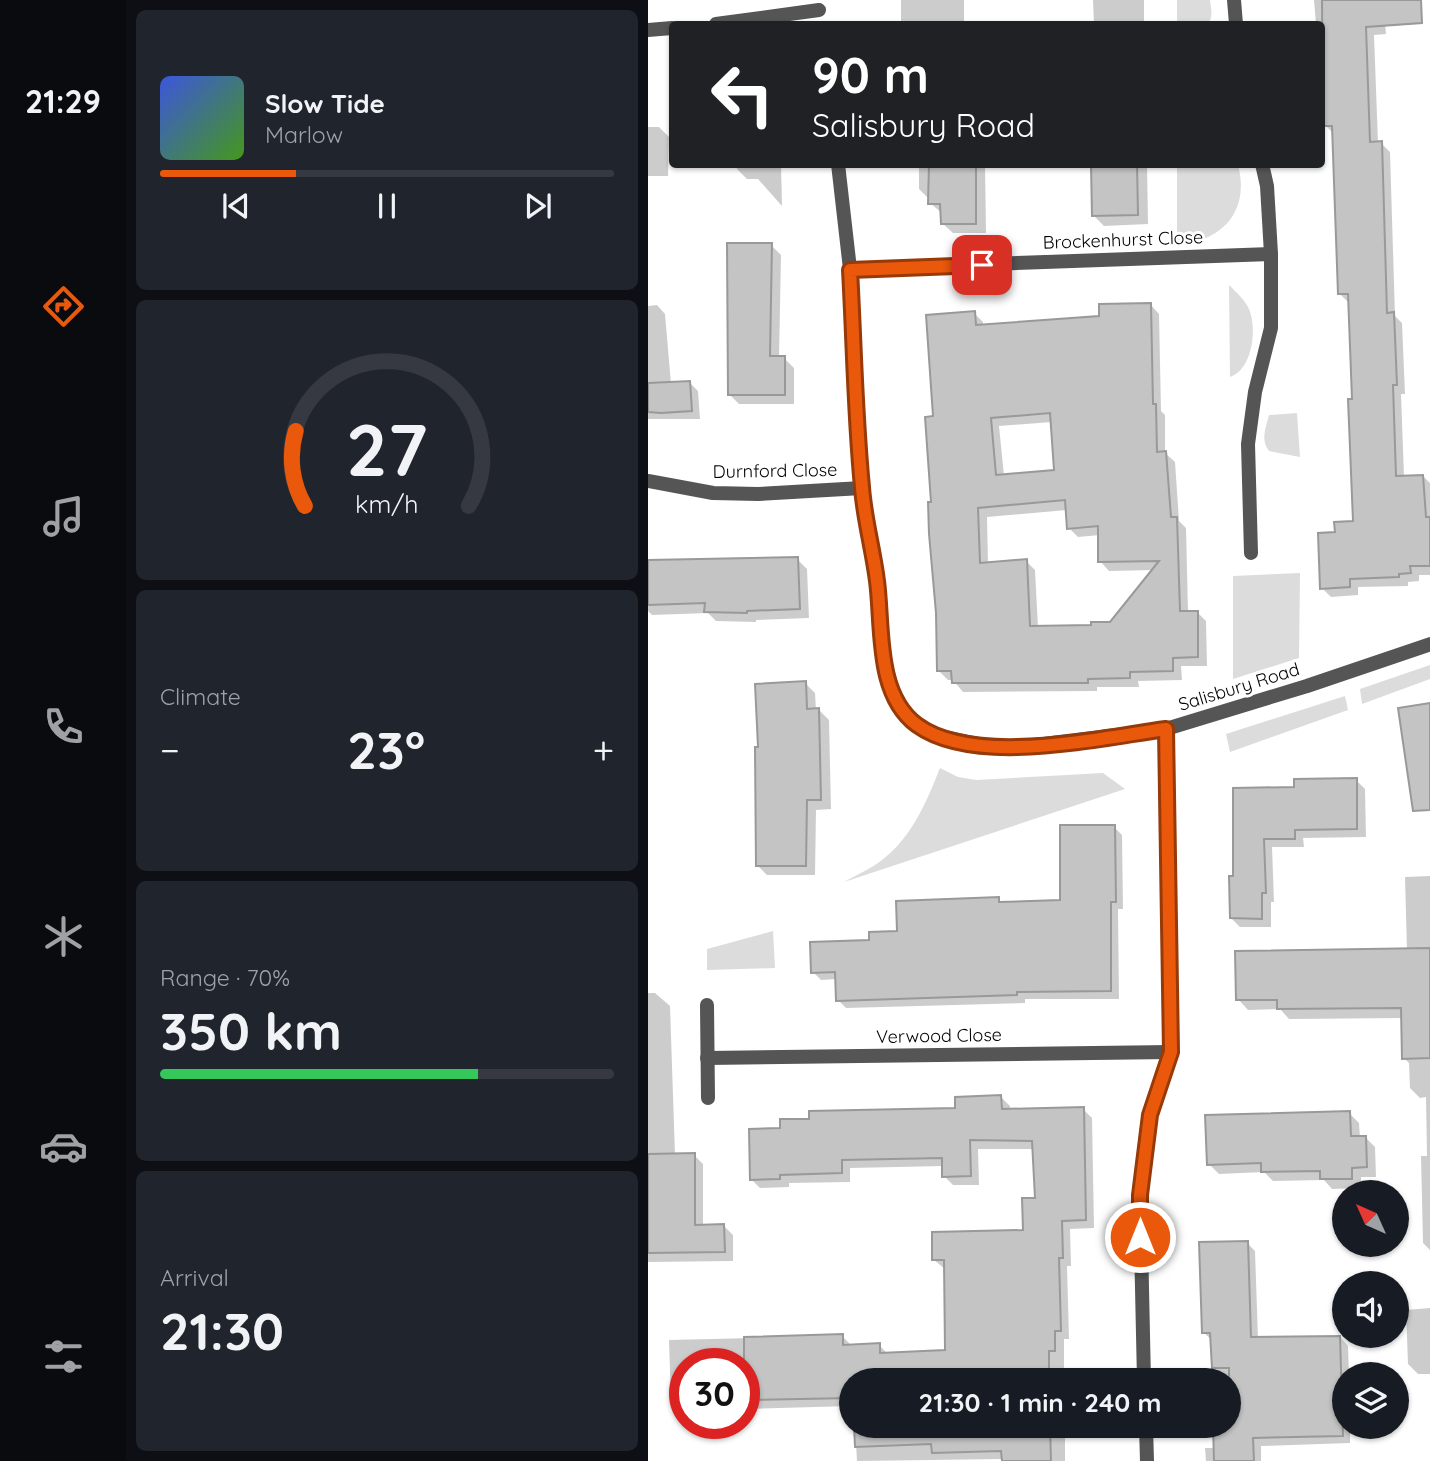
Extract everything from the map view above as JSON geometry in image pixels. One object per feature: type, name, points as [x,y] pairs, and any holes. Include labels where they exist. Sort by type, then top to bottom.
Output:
[{"type":"street","points":[[1234,0],[1237,21]]},
{"type":"street","points":[[740,21],[820,11]]},
{"type":"street","points":[[648,30],[669,28]]},
{"type":"street","name":"Salisbury Road","points":[[838,168],[850,270],[862,488],[877,582],[881,642],[892,691],[902,709],[916,724],[936,735],[1002,749],[1166,729],[1294,691],[1430,644]]},
{"type":"street","points":[[1251,553],[1248,444],[1255,392],[1271,328],[1271,254],[1267,186],[1263,168]]},
{"type":"street","name":"Brockenhurst Close","points":[[850,270],[1271,254]]},
{"type":"street","name":"Durnford Close","points":[[648,481],[713,493],[758,494],[862,488]]},
{"type":"street","points":[[1144,1368],[1140,1195],[1150,1115],[1171,1052],[1166,729]]},
{"type":"street","points":[[706,1005],[708,1098]]},
{"type":"street","name":"Verwood Close","points":[[707,1058],[1171,1052]]},
{"type":"street","points":[[1146,1438],[1147,1461]]},
{"type":"shaded area","points":[[1177,0],[1210,0],[1212,13],[1210,21],[1177,21]]},
{"type":"shaded area","points":[[1177,168],[1239,168],[1240,196],[1229,221],[1208,237],[1177,244]]},
{"type":"shaded area","points":[[1229,285],[1248,307],[1253,325],[1248,357],[1238,373],[1230,377]]},
{"type":"shaded area","points":[[1297,413],[1300,457],[1269,451],[1264,438],[1269,415]]},
{"type":"shaded area","points":[[1300,573],[1299,658],[1233,679],[1233,576]]},
{"type":"shaded area","points":[[1430,665],[1430,679],[1362,704],[1360,689]]},
{"type":"shaded area","points":[[1345,696],[1348,710],[1230,752],[1226,734]]},
{"type":"shaded area","points":[[940,768],[958,777],[976,780],[1103,773],[1125,789],[844,882],[878,863],[902,841],[923,806]]},
{"type":"shaded area","points":[[773,931],[775,968],[707,970],[707,949]]},
{"type":"building","points":[[1322,0],[1421,0],[1422,23],[1366,27],[1370,142],[1382,141],[1387,313],[1394,312],[1397,385],[1393,385],[1396,476],[1423,475],[1426,517],[1430,517],[1430,566],[1410,566],[1411,573],[1399,574],[1399,577],[1350,579],[1350,587],[1320,589],[1318,533],[1335,532],[1334,522],[1353,521],[1348,399],[1352,399],[1348,294],[1338,294],[1332,126],[1325,126],[1325,21],[1322,21]]},
{"type":"building","points":[[929,168],[976,168],[976,224],[941,224],[940,204],[928,204]]},
{"type":"building","points":[[1091,168],[1137,168],[1138,215],[1092,216]]},
{"type":"building","points":[[727,243],[772,243],[770,356],[785,356],[785,395],[728,395]]},
{"type":"building","points":[[1151,303],[1157,452],[1166,451],[1171,517],[1177,517],[1180,611],[1198,611],[1198,657],[1173,658],[1173,671],[1130,672],[1130,678],[1088,679],[1088,683],[952,683],[951,671],[937,671],[925,417],[933,416],[926,315],[975,311],[976,325],[1099,316],[1099,304]],"holes":[[[1050,413],[1054,470],[996,475],[991,418]],[[1065,500],[1067,529],[1098,526],[1098,562],[1159,561],[1110,622],[1030,626],[1027,559],[980,563],[978,508]]]},
{"type":"building","points":[[690,381],[692,411],[648,412],[648,383]]},
{"type":"building","points":[[798,557],[800,609],[747,613],[704,612],[705,603],[648,605],[648,560]]},
{"type":"building","points":[[806,681],[807,709],[819,708],[821,800],[807,800],[806,866],[756,866],[755,747],[758,747],[755,684]]},
{"type":"building","points":[[1430,703],[1430,810],[1413,811],[1398,708]]},
{"type":"building","points":[[1357,778],[1357,829],[1295,830],[1295,839],[1264,839],[1266,893],[1262,893],[1262,919],[1230,918],[1233,788],[1294,787],[1294,779]]},
{"type":"building","points":[[1060,825],[1115,825],[1116,902],[1111,902],[1111,991],[1017,992],[1017,995],[836,1001],[835,972],[811,973],[810,942],[869,940],[869,932],[897,931],[896,901],[999,897],[999,902],[1060,900]]},
{"type":"building","points":[[1430,948],[1430,1058],[1402,1059],[1401,1008],[1277,1009],[1277,1000],[1236,1000],[1235,951]]},
{"type":"building","points":[[1001,1095],[1002,1109],[1084,1107],[1086,1220],[1062,1221],[1063,1258],[1059,1258],[1061,1331],[1055,1331],[1055,1351],[1049,1351],[1049,1368],[839,1368],[839,1398],[760,1400],[760,1348],[744,1348],[744,1337],[843,1334],[843,1345],[880,1343],[880,1353],[945,1350],[944,1260],[932,1260],[932,1232],[1023,1230],[1022,1198],[1035,1198],[1032,1141],[970,1140],[971,1176],[942,1177],[942,1158],[842,1160],[842,1173],[780,1175],[780,1179],[750,1180],[749,1129],[780,1128],[780,1119],[809,1119],[809,1111],[955,1108],[955,1097]]},
{"type":"building","points":[[1350,1111],[1351,1136],[1366,1136],[1367,1167],[1352,1168],[1352,1179],[1320,1179],[1320,1171],[1261,1172],[1261,1163],[1207,1165],[1205,1115]]},
{"type":"building","points":[[695,1153],[695,1225],[724,1224],[725,1252],[648,1253],[648,1154]]},
{"type":"building","points":[[1248,1241],[1251,1337],[1332,1336],[1332,1348],[1340,1348],[1341,1362],[1332,1362],[1332,1436],[1253,1438],[1254,1461],[1214,1461],[1213,1438],[1241,1438],[1241,1368],[1212,1368],[1210,1333],[1202,1333],[1199,1242]]},
{"type":"building","points":[[855,1438],[1050,1438],[1051,1461],[1002,1461],[1001,1451],[932,1453],[931,1444],[855,1447]]},
{"type":"route","points":[[982,265],[850,270],[862,488],[877,582],[885,667],[892,691],[902,709],[916,724],[936,735],[962,742],[1002,749],[1166,729],[1171,1052],[1150,1115],[1140,1195],[1140,1237]]}]
